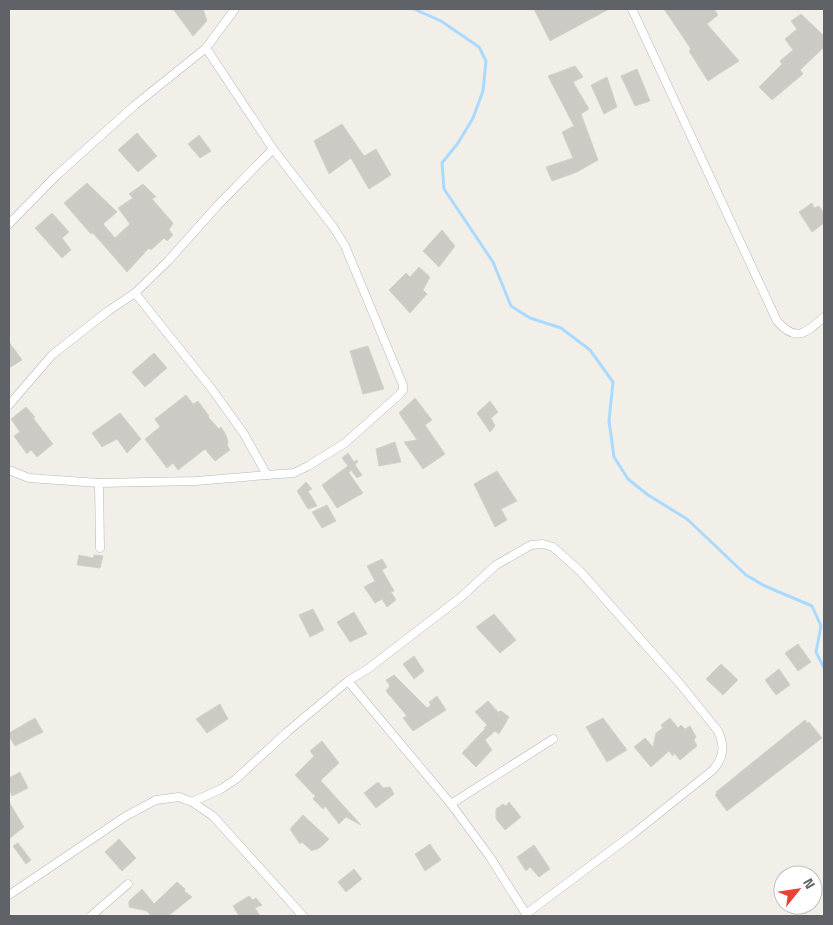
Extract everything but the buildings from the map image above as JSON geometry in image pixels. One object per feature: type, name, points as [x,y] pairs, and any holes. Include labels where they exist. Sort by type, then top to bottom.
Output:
[{"type":"street","points":[[9,224],[56,176],[135,105],[206,48],[235,9]]},
{"type":"street","points":[[632,9],[777,321],[785,330],[794,334],[801,334],[809,331],[824,317]]},
{"type":"street","points":[[9,470],[29,478],[100,483],[196,481],[294,473],[344,443],[403,390],[403,385],[342,242],[273,149],[206,48]]},
{"type":"street","points":[[9,406],[52,355],[96,320],[135,293],[168,261],[224,199],[273,149]]},
{"type":"street","points":[[135,293],[211,388],[239,427],[267,475]]},
{"type":"street","points":[[100,483],[100,548]]},
{"type":"street","points":[[192,802],[221,789],[236,779],[287,732],[348,681],[369,668],[460,598],[496,565],[531,545],[543,544],[553,546],[580,571],[681,684],[722,738],[721,761],[713,770],[633,834],[524,915],[490,857],[450,804],[348,681]]},
{"type":"street","points":[[450,804],[553,739]]},
{"type":"street","points":[[9,895],[126,816],[156,800],[179,797],[192,802],[213,816],[303,916]]},
{"type":"street","points":[[90,916],[128,884]]},
{"type":"waterway","points":[[414,9],[441,21],[479,47],[486,61],[483,91],[473,118],[458,143],[442,163],[444,189],[493,262],[511,306],[530,318],[561,328],[590,350],[613,382],[609,421],[614,457],[628,479],[648,495],[687,519],[746,575],[765,586],[812,606],[821,626],[816,652],[824,668]]}]
